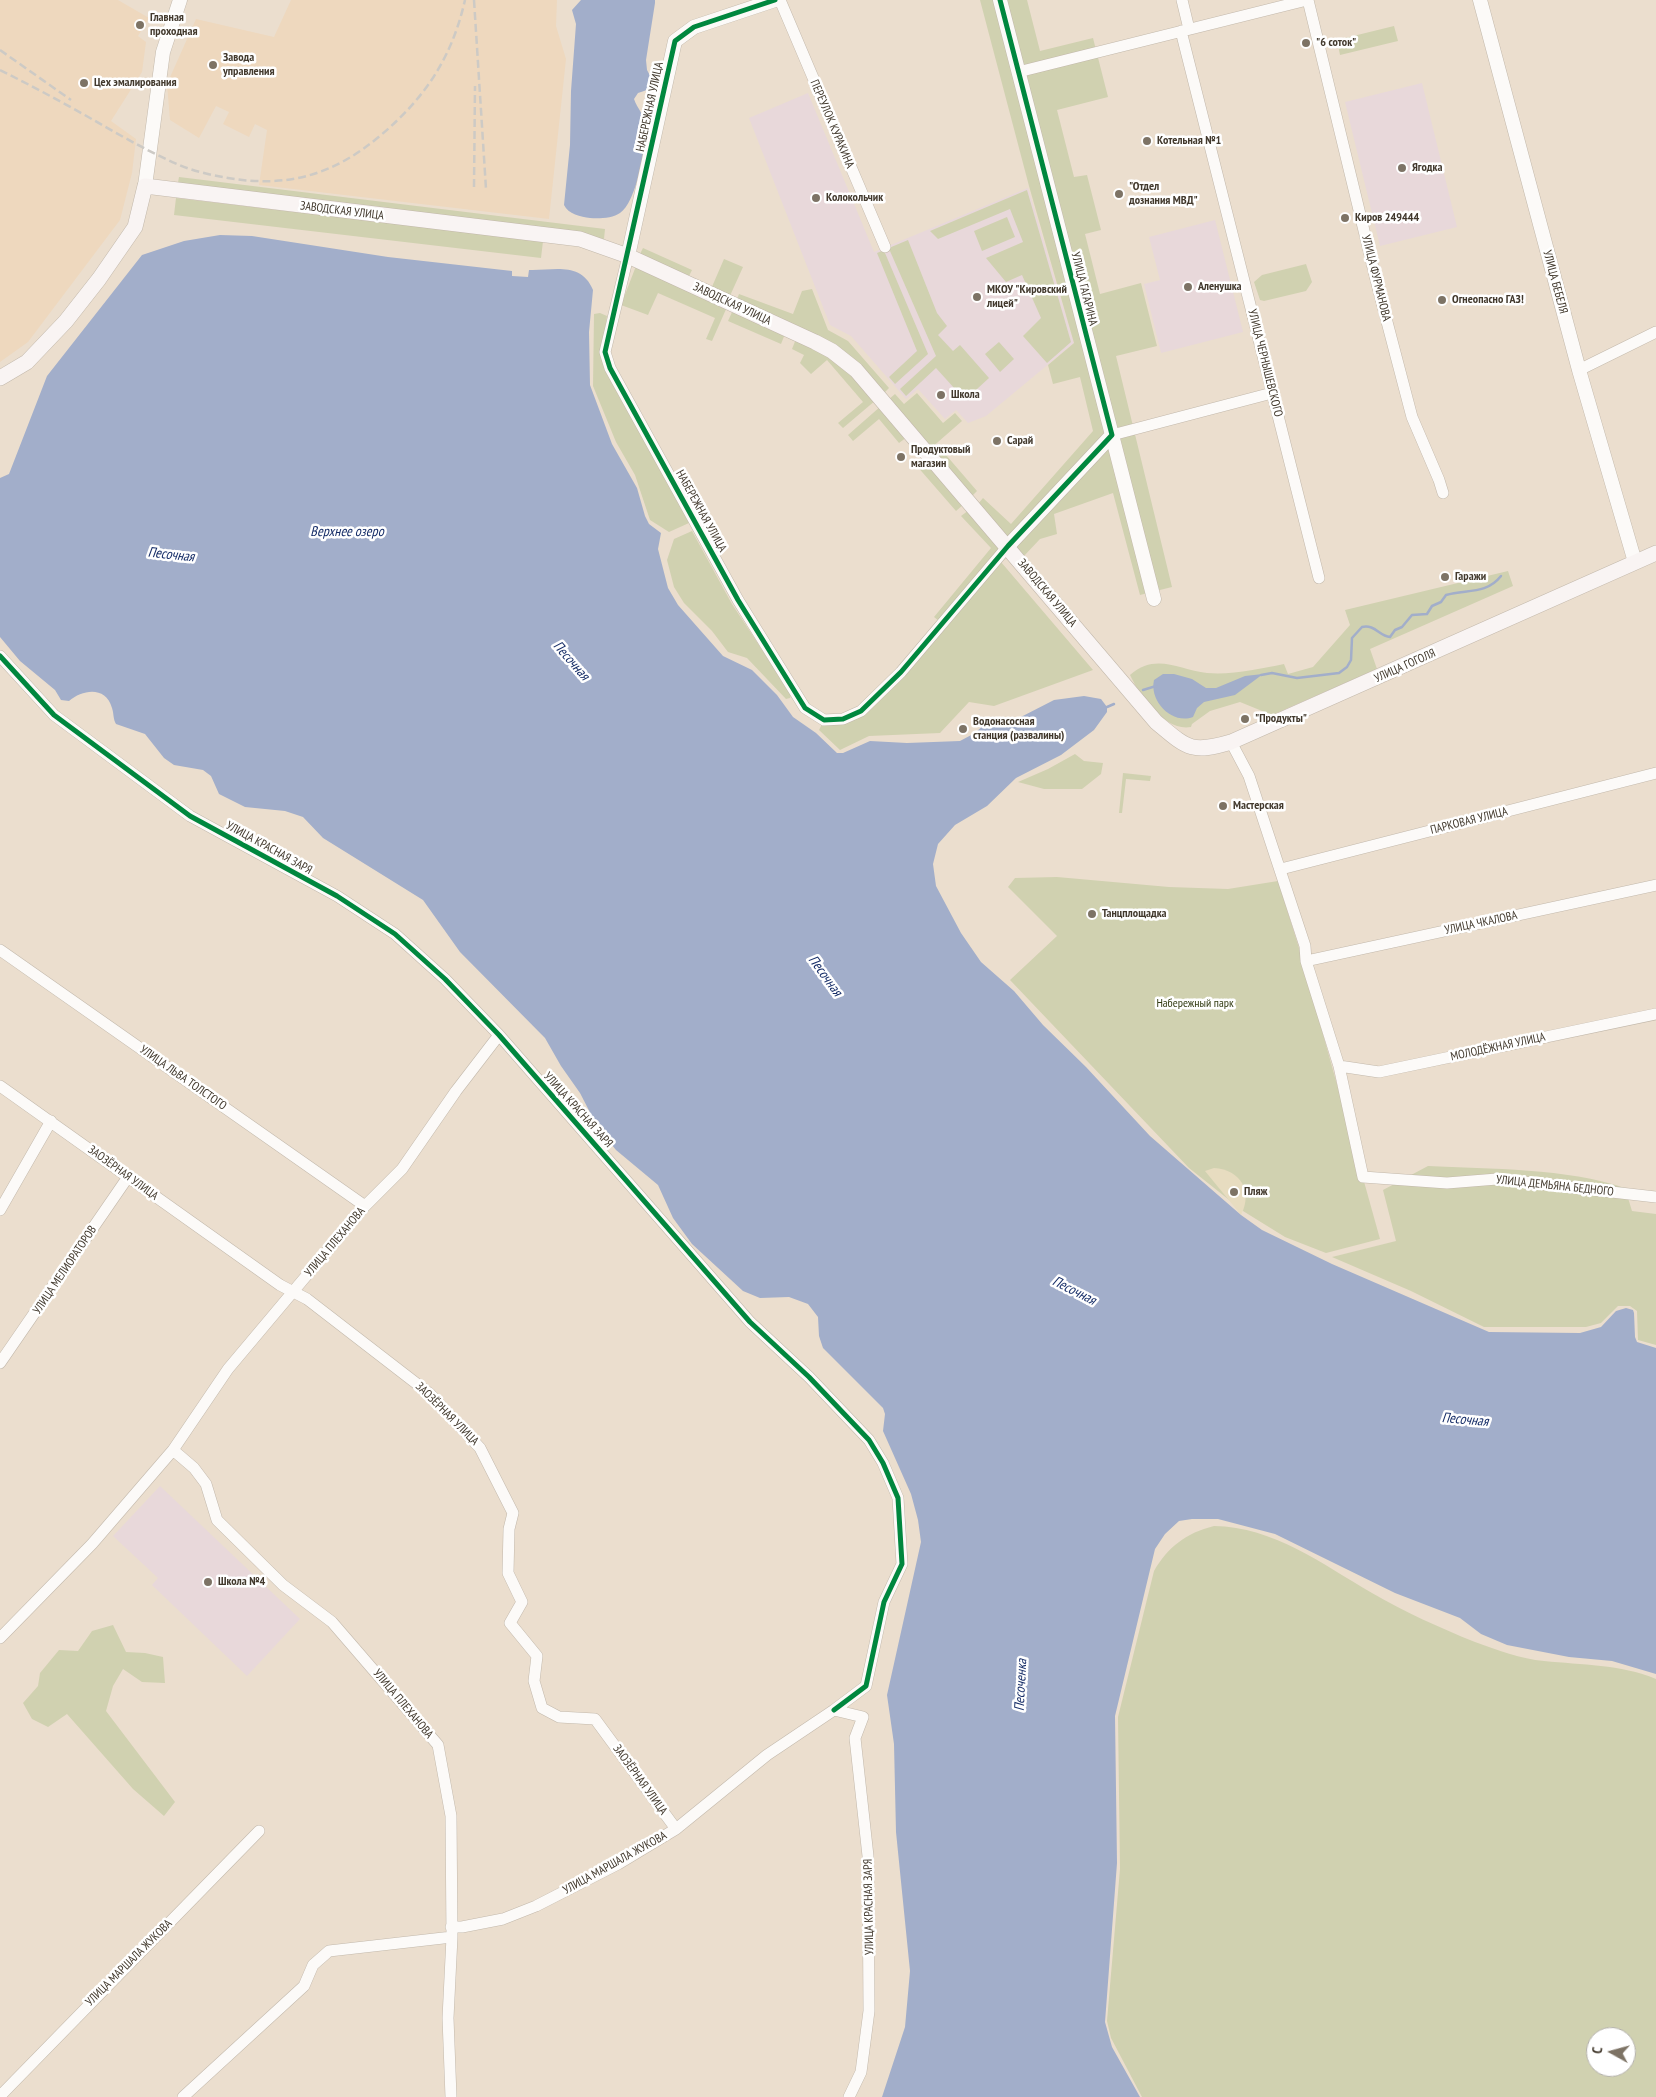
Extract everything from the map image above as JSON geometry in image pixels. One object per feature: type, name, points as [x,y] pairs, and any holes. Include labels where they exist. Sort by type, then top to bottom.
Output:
[{"type":"main road","name":"ЗАВОДСКАЯ УЛИЦА","points":[[145,186],[580,239],[628,256],[832,351],[856,370],[1008,546],[1156,722]]},
{"type":"main road","points":[[0,378],[27,362],[66,321],[99,279],[134,227],[145,186]]},
{"type":"main road","name":"УЛИЦА ГОГОЛЯ","points":[[1156,722],[1188,746],[1205,749],[1231,742],[1656,554]]},
{"type":"street","points":[[145,186],[163,52],[180,0]]},
{"type":"street","name":"НАБЕРЕЖНАЯ УЛИЦА","points":[[775,0],[694,27],[675,41],[606,352],[610,368],[738,600],[805,708],[824,720],[843,719],[861,710],[901,672],[1008,546]]},
{"type":"street","name":"ПЕРЕУЛОК КУРАКИНА","points":[[780,0],[885,247]]},
{"type":"street","name":"УЛИЦА ГАГАРИНА","points":[[1000,0],[1154,600]]},
{"type":"street","name":"УЛИЦА ЧЕРНЫШЕВСКОГО","points":[[1182,0],[1185,30],[1272,394],[1319,578]]},
{"type":"street","points":[[1018,72],[1307,0]]},
{"type":"street","name":"УЛИЦА ФУРМАНОВА","points":[[1307,0],[1412,417],[1440,480],[1443,494]]},
{"type":"street","name":"УЛИЦА БЕБЕЛЯ","points":[[1480,0],[1579,370],[1635,562]]},
{"type":"street","points":[[1579,370],[1656,332]]},
{"type":"street","points":[[1008,546],[1112,435],[1272,394]]},
{"type":"street","name":"УЛИЦА КРАСНАЯ ЗАРЯ","points":[[0,656],[54,715],[190,816],[337,896],[394,934],[445,979],[499,1035],[750,1322],[810,1377],[869,1440],[883,1463],[898,1498],[902,1564],[884,1602],[866,1686],[834,1710]]},
{"type":"street","points":[[1231,742],[1249,776],[1281,869],[1305,946],[1306,961],[1339,1066]]},
{"type":"street","name":"ПАРКОВАЯ УЛИЦА","points":[[1281,869],[1656,773]]},
{"type":"street","name":"УЛИЦА ЧКАЛОВА","points":[[1306,961],[1656,885]]},
{"type":"street","name":"УЛИЦА ЛЬВА ТОЛСТОГО","points":[[0,950],[365,1206]]},
{"type":"street","name":"МОЛОДЁЖНАЯ УЛИЦА","points":[[1339,1066],[1379,1072],[1656,1014]]},
{"type":"street","name":"УЛИЦА ПЛЕХАНОВА","points":[[0,1638],[92,1544],[173,1450],[228,1369],[365,1206],[402,1169],[456,1091],[499,1035]]},
{"type":"street","name":"УЛИЦА ДЕМЬЯНА БЕДНОГО","points":[[1339,1066],[1363,1177],[1447,1183],[1497,1179],[1656,1197]]},
{"type":"street","name":"ЗАОЗЁРНАЯ УЛИЦА","points":[[0,1086],[293,1292],[307,1299],[430,1394],[480,1448],[512,1513],[509,1529],[508,1573],[522,1602],[510,1623],[537,1656],[534,1681],[542,1708],[559,1717],[595,1719],[676,1829]]},
{"type":"street","points":[[0,1210],[51,1121]]},
{"type":"street","name":"УЛИЦА МЕЛИОРАТОРОВ","points":[[0,1363],[128,1177]]},
{"type":"street","name":"УЛИЦА ПЛЕХАНОВА","points":[[173,1450],[194,1468],[206,1484],[217,1520],[283,1585],[332,1622],[438,1745],[451,1816],[451,1932],[448,2018],[451,2097]]},
{"type":"street","name":"УЛИЦА КРАСНАЯ ЗАРЯ","points":[[834,1710],[863,1717],[855,1738],[868,1856],[869,2011],[860,2072],[849,2097]]},
{"type":"street","name":"УЛИЦА МАРШАЛА ЖУКОВА","points":[[183,2097],[304,1986],[313,1964],[329,1950],[451,1932],[462,1927],[503,1919],[536,1906],[618,1864],[676,1829],[767,1755],[834,1710]]},
{"type":"street","name":"УЛИЦА МАРШАЛА ЖУКОВА","points":[[0,2096],[259,1831]]},
{"type":"shaded area","points":[[0,0],[118,0],[149,18],[138,36],[146,42],[142,72],[111,121],[136,139],[132,173],[120,220],[28,342],[0,362]]},
{"type":"shaded area","points":[[291,0],[557,0],[556,26],[566,59],[549,219],[259,185],[267,130],[255,124],[249,137],[223,124],[229,112],[216,106],[199,138],[170,120],[167,84],[196,19],[274,37]]},
{"type":"shaded area","name":"Ягодка","points":[[1422,83],[1457,227],[1380,246],[1345,102]]},
{"type":"shaded area","name":"МКОУ \"Кировский лицей\"","points":[[808,93],[874,252],[1028,188],[1074,343],[986,416],[968,423],[956,410],[945,419],[918,389],[906,399],[851,336],[830,325],[749,118]]},
{"type":"shaded area","name":"Аленушка","points":[[1215,220],[1243,332],[1161,353],[1144,284],[1160,280],[1149,237]]},
{"type":"shaded area","name":"Школа №4","points":[[160,1486],[300,1619],[247,1676],[152,1585],[158,1578],[113,1536]]},
{"type":"green space","points":[[980,0],[1027,0],[1040,51],[1093,38],[1108,97],[1057,110],[1074,177],[1087,175],[1101,230],[1085,234],[1100,294],[1141,283],[1157,346],[1116,356],[1172,587],[1140,595],[1113,493],[1054,514],[1057,534],[1040,539],[1024,556],[978,504],[983,498],[1011,524],[1093,431],[1080,377],[1053,384],[1048,365],[1074,343],[1029,186]]},
{"type":"green space","points":[[1394,26],[1398,41],[1340,55],[1337,40]]},
{"type":"green space","points":[[179,177],[605,229],[604,239],[177,188]]},
{"type":"green space","points":[[1027,190],[1071,342],[1047,363],[1023,336],[1041,318],[1022,275],[1006,282],[986,258],[1023,242],[1010,209],[938,239],[930,231]]},
{"type":"green space","points":[[176,198],[543,241],[541,258],[174,215]]},
{"type":"green space","points":[[1007,217],[1015,237],[982,251],[974,231]]},
{"type":"green space","points":[[908,240],[937,313],[947,326],[938,335],[953,351],[960,345],[989,378],[965,400],[936,368],[906,396],[900,389],[936,356],[890,251],[885,253],[928,354],[895,384],[889,377],[917,351],[877,253]]},
{"type":"green space","points":[[643,248],[692,270],[688,278],[639,256]]},
{"type":"green space","points":[[724,259],[743,267],[729,298],[711,289]]},
{"type":"green space","points":[[1306,264],[1312,282],[1306,291],[1264,301],[1260,300],[1254,282],[1262,275]]},
{"type":"green space","points":[[636,266],[727,307],[712,341],[706,339],[715,318],[658,293],[648,315],[621,305]]},
{"type":"green space","points":[[812,289],[828,330],[848,341],[889,388],[883,394],[859,367],[736,302],[739,294],[793,314],[802,291]]},
{"type":"green space","points":[[733,310],[785,334],[781,344],[728,321]]},
{"type":"green space","points":[[600,313],[607,316],[602,352],[606,369],[689,523],[669,532],[650,520],[635,475],[616,442],[593,386],[594,314]]},
{"type":"green space","points":[[796,339],[829,354],[876,400],[843,428],[838,423],[863,402],[827,360],[811,374],[800,363],[804,355],[792,349]]},
{"type":"green space","points":[[999,342],[1014,359],[1000,372],[985,354]]},
{"type":"green space","points":[[917,393],[943,423],[955,413],[962,421],[930,449],[888,400],[895,394],[904,404]]},
{"type":"green space","points":[[881,406],[907,437],[899,443],[879,419],[853,441],[848,435]]},
{"type":"green space","points":[[940,448],[977,491],[971,497],[933,454]]},
{"type":"green space","points":[[924,458],[964,504],[956,511],[916,465]]},
{"type":"green space","points":[[969,510],[1002,546],[939,621],[934,617],[991,548],[961,516]]},
{"type":"green space","points":[[692,531],[732,604],[791,694],[790,698],[786,699],[747,658],[728,652],[712,631],[684,603],[674,587],[667,560],[674,539]]},
{"type":"green space","points":[[1001,562],[1093,670],[994,706],[969,702],[940,733],[869,736],[840,750],[819,730],[822,724],[845,723]]},
{"type":"green space","points":[[1508,571],[1513,586],[1370,649],[1377,669],[1272,715],[1240,702],[1210,711],[1192,724],[1191,727],[1181,727],[1172,724],[1154,711],[1140,693],[1130,675],[1140,668],[1158,663],[1207,673],[1246,671],[1284,664],[1288,674],[1313,667],[1350,625],[1345,610]]},
{"type":"green space","points":[[1075,754],[1084,761],[1103,763],[1101,774],[1082,789],[1044,789],[1018,782],[1048,769]]},
{"type":"green space","points":[[1123,773],[1151,776],[1150,781],[1126,779],[1122,813],[1119,813]]},
{"type":"green space","name":"Набережный парк","points":[[1057,877],[1169,887],[1228,889],[1278,881],[1299,948],[1380,1239],[1326,1253],[1285,1237],[1243,1211],[1189,1168],[1010,980],[1057,936],[1008,887],[1015,878]]},
{"type":"green space","points":[[1428,1166],[1554,1173],[1602,1181],[1625,1188],[1632,1211],[1656,1214],[1656,1345],[1638,1340],[1637,1311],[1630,1306],[1618,1306],[1601,1323],[1586,1327],[1484,1327],[1411,1291],[1332,1257],[1396,1241],[1383,1190]]},
{"type":"green space","points":[[1214,1526],[1236,1528],[1277,1540],[1316,1559],[1372,1593],[1410,1613],[1462,1637],[1500,1651],[1535,1660],[1629,1670],[1656,1679],[1656,2097],[1142,2097],[1111,2038],[1107,2021],[1120,1869],[1118,1717],[1154,1571],[1159,1562],[1172,1548],[1186,1537]]},
{"type":"green space","points":[[113,1625],[126,1652],[145,1653],[163,1657],[165,1683],[142,1682],[123,1669],[113,1686],[106,1711],[175,1802],[164,1816],[133,1789],[67,1714],[48,1727],[32,1719],[23,1703],[38,1686],[40,1673],[59,1650],[78,1651],[92,1631]]},
{"type":"sand","name":"Пляж","points":[[1214,1168],[1231,1173],[1238,1177],[1242,1183],[1246,1198],[1241,1215],[1205,1171]]},
{"type":"water","points":[[581,0],[655,0],[646,60],[647,70],[655,85],[638,93],[634,99],[645,119],[645,147],[636,186],[631,198],[620,213],[606,218],[579,216],[568,211],[564,205],[570,145],[571,91],[576,24],[572,10]]},
{"type":"water","name":"Верхнее озеро","points":[[220,235],[252,236],[388,257],[512,271],[512,276],[528,277],[529,270],[557,269],[574,271],[581,275],[588,281],[593,290],[589,332],[590,385],[612,444],[637,488],[645,516],[649,524],[661,533],[658,549],[668,588],[678,605],[723,656],[752,670],[777,695],[793,717],[816,733],[837,753],[843,753],[870,741],[907,743],[960,741],[975,733],[987,722],[1017,719],[1054,700],[1084,696],[1101,699],[1107,707],[1107,712],[1094,730],[1061,755],[1016,778],[987,806],[955,825],[938,844],[933,864],[936,886],[961,933],[981,962],[1014,991],[1043,1025],[1086,1067],[1150,1136],[1241,1215],[1262,1230],[1332,1264],[1489,1332],[1580,1333],[1601,1327],[1616,1311],[1626,1308],[1633,1310],[1634,1313],[1637,1342],[1656,1348],[1656,1674],[1612,1661],[1569,1657],[1507,1645],[1481,1634],[1460,1618],[1395,1593],[1275,1534],[1218,1519],[1192,1519],[1179,1521],[1165,1534],[1155,1549],[1115,1716],[1117,1863],[1105,2022],[1112,2047],[1140,2097],[882,2097],[905,2027],[910,1971],[896,1832],[894,1744],[887,1695],[921,1542],[918,1520],[911,1494],[883,1431],[885,1414],[883,1408],[823,1348],[819,1336],[818,1317],[808,1304],[789,1297],[760,1298],[743,1291],[692,1244],[673,1218],[658,1185],[616,1150],[598,1128],[580,1093],[561,1066],[545,1038],[460,952],[423,900],[323,838],[303,817],[285,811],[245,807],[219,794],[211,776],[203,770],[174,765],[164,758],[145,734],[116,724],[112,708],[105,696],[99,693],[87,692],[69,701],[61,700],[55,690],[20,661],[0,637],[0,478],[9,474],[47,376],[142,255],[184,241]]},
{"type":"water","points":[[1163,674],[1174,674],[1192,679],[1206,688],[1216,688],[1245,676],[1263,674],[1235,695],[1204,702],[1197,708],[1193,717],[1185,719],[1177,718],[1170,714],[1155,696],[1154,680]]},
{"type":"waterway","points":[[1261,675],[1272,673],[1297,678],[1339,673],[1347,667],[1351,660],[1352,638],[1362,627],[1370,627],[1390,637],[1412,615],[1427,614],[1432,606],[1441,602],[1446,595],[1482,589],[1495,582],[1501,576]]},
{"type":"waterway","points":[[1143,690],[1156,686]]},
{"type":"waterway","points":[[1107,707],[1114,704]]},
{"type":"railway","points":[[0,70],[144,148],[195,171],[250,181],[290,179],[328,169],[346,160],[363,149],[397,121],[424,91],[445,58],[460,21],[465,0]]},
{"type":"railway","points":[[474,0],[486,189]]},
{"type":"railway","points":[[0,50],[71,100]]},
{"type":"railway","points":[[474,187],[475,86]]},
{"type":"cycle path","points":[[775,0],[694,27],[675,41],[605,352],[610,368],[738,600],[805,708],[824,720],[843,719],[861,711],[901,672],[1008,546],[1112,435],[1000,0]]},
{"type":"cycle path","points":[[0,656],[54,715],[190,816],[337,896],[395,934],[445,979],[499,1035],[750,1322],[809,1377],[869,1440],[883,1463],[898,1498],[902,1564],[884,1602],[866,1686],[834,1710]]},
{"type":"place","name":"Главная проходная","points":[[140,25]]},
{"type":"place","name":"\"6 соток\"","points":[[1306,43]]},
{"type":"place","name":"Завода управления","points":[[213,65]]},
{"type":"place","name":"Цех эмалирования","points":[[84,83]]},
{"type":"place","name":"Котельная №1","points":[[1147,141]]},
{"type":"place","name":"Ягодка","points":[[1402,168]]},
{"type":"place","name":"\"Отдел дознания МВД\"","points":[[1119,194]]},
{"type":"place","name":"Колокольчик","points":[[816,198]]},
{"type":"place","name":"Киров 249444","points":[[1345,218]]},
{"type":"place","name":"Аленушка","points":[[1188,287]]},
{"type":"place","name":"МКОУ \"Кировский лицей\"","points":[[977,297]]},
{"type":"place","name":"Огнеопасно ГАЗ!","points":[[1442,300]]},
{"type":"place","name":"Школа","points":[[941,395]]},
{"type":"place","name":"Сарай","points":[[997,441]]},
{"type":"place","name":"Продуктовый магазин","points":[[901,457]]},
{"type":"place","name":"Гаражи","points":[[1445,577]]},
{"type":"place","name":"\"Продукты\"","points":[[1245,719]]},
{"type":"place","name":"Водонасосная станция (развалины)","points":[[963,729]]},
{"type":"place","name":"Мастерская","points":[[1223,806]]},
{"type":"place","name":"Танцплощадка","points":[[1092,914]]},
{"type":"place","name":"Пляж","points":[[1234,1192]]},
{"type":"place","name":"Школа №4","points":[[208,1582]]},
{"type":"water label","name":"Песочная","points":[[171,555]]},
{"type":"water label","name":"Песочная","points":[[571,661]]},
{"type":"water label","name":"Песочная","points":[[825,976]]},
{"type":"water label","name":"Песочная","points":[[1074,1291]]},
{"type":"water label","name":"Песочная","points":[[1465,1420]]},
{"type":"water label","name":"Песоченка","points":[[1021,1685]]}]
